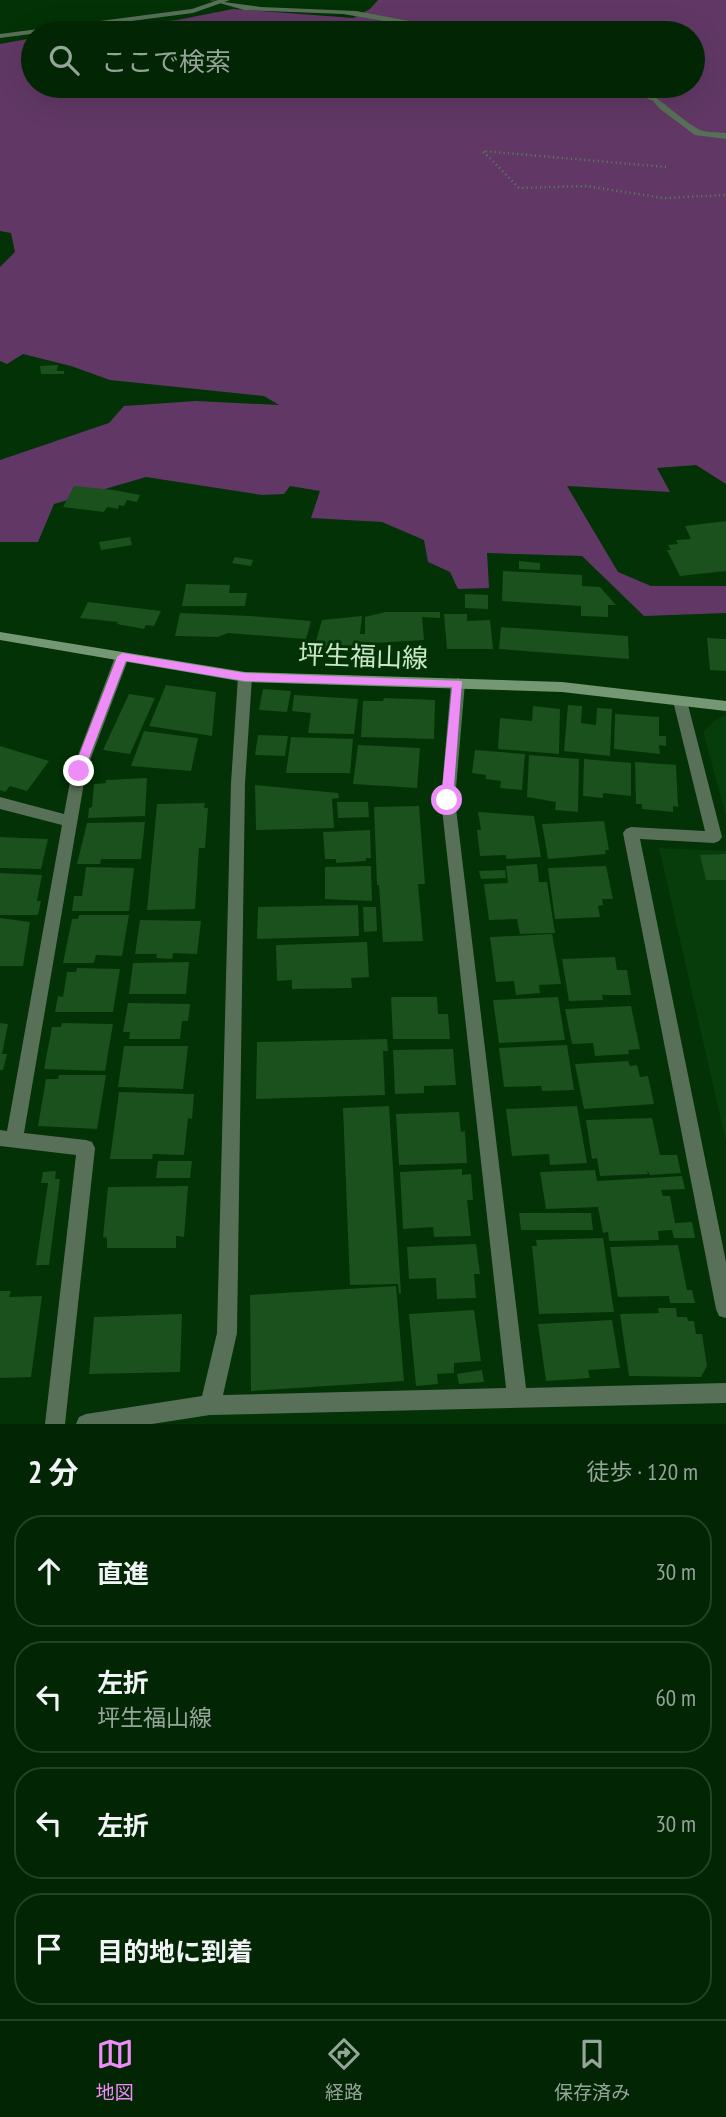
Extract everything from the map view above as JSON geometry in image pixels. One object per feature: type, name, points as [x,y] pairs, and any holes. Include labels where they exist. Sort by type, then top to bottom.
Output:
[{"type":"main road","name":"坪生福山線","points":[[0,636],[245,677],[562,687],[726,706]]},
{"type":"street","points":[[340,0],[345,13]]},
{"type":"street","points":[[116,21],[193,11],[220,1],[397,21]]},
{"type":"street","points":[[0,36],[21,33]]},
{"type":"street","points":[[654,98],[698,133],[726,136]]},
{"type":"street","points":[[55,1424],[86,1148],[7,1138],[79,771],[122,657]]},
{"type":"street","points":[[210,1405],[227,1333],[238,783],[245,677]]},
{"type":"street","points":[[458,683],[447,800],[517,1398]]},
{"type":"street","points":[[680,701],[714,837],[631,834],[726,1309]]},
{"type":"street","points":[[0,803],[69,821]]},
{"type":"street","points":[[86,1424],[156,1419],[210,1405],[726,1393]]},
{"type":"path","points":[[666,167],[483,151],[519,188],[586,186],[664,198],[726,195]]},
{"type":"shaded area","points":[[378,0],[726,0],[726,484],[696,465],[657,468],[670,492],[567,486],[618,572],[651,586],[726,586],[726,613],[644,616],[582,556],[487,553],[489,588],[458,589],[450,572],[428,562],[424,540],[382,522],[311,518],[320,491],[290,486],[284,494],[262,495],[146,477],[54,504],[38,542],[0,542],[0,460],[109,423],[124,406],[196,401],[279,405],[264,396],[110,380],[71,366],[23,354],[7,364],[0,361],[0,267],[15,252],[11,233],[0,231],[0,44],[21,40],[21,98],[705,98],[705,21],[169,21],[233,9],[353,18],[370,9]]},
{"type":"shaded area","points":[[726,716],[726,816],[703,732]]},
{"type":"shaded area","points":[[659,848],[726,851],[726,1142]]},
{"type":"building","points":[[58,365],[57,371],[64,371],[64,374],[41,374],[40,366]]},
{"type":"building","points":[[74,486],[140,495],[137,502],[127,500],[124,506],[119,505],[118,509],[107,507],[104,512],[63,507]]},
{"type":"building","points":[[726,521],[726,571],[680,576],[667,550],[671,550],[668,545],[678,544],[676,540],[691,539],[685,526]]},
{"type":"building","points":[[130,537],[132,545],[101,550],[99,542]]},
{"type":"building","points":[[235,557],[253,560],[251,566],[232,563]]},
{"type":"building","points":[[519,561],[540,563],[540,570],[519,569]]},
{"type":"building","points":[[503,571],[582,575],[582,586],[600,587],[616,605],[608,605],[608,617],[581,616],[581,606],[502,601]]},
{"type":"building","points":[[186,584],[230,585],[229,593],[247,593],[245,606],[182,606]]},
{"type":"building","points":[[465,594],[488,595],[488,609],[465,608]]},
{"type":"building","points":[[88,602],[161,611],[154,626],[146,625],[144,629],[117,624],[118,622],[80,618]]},
{"type":"building","points":[[385,612],[440,612],[440,618],[422,617],[424,640],[374,643],[373,652],[314,648],[322,620],[362,616],[360,634],[365,634],[365,617]]},
{"type":"building","points":[[180,613],[311,621],[306,639],[228,633],[218,637],[175,636]]},
{"type":"building","points":[[444,614],[467,614],[467,621],[490,620],[493,649],[447,649]]},
{"type":"building","points":[[501,627],[628,636],[629,659],[499,649]]},
{"type":"building","points":[[707,638],[726,639],[726,671],[710,670]]},
{"type":"building","points":[[166,685],[216,692],[212,736],[149,726]]},
{"type":"building","points":[[263,689],[291,691],[287,712],[259,710]]},
{"type":"building","points":[[129,694],[155,698],[130,754],[103,750]]},
{"type":"building","points":[[294,695],[358,699],[354,734],[308,733],[311,713],[292,711]]},
{"type":"building","points":[[384,698],[435,700],[434,739],[361,737],[363,701],[383,701]]},
{"type":"building","points":[[568,705],[582,706],[581,723],[596,725],[597,708],[612,709],[610,756],[564,751]]},
{"type":"building","points":[[533,706],[560,709],[559,754],[498,749],[500,718],[532,721]]},
{"type":"building","points":[[615,714],[659,717],[659,736],[666,736],[666,746],[659,745],[660,754],[614,749]]},
{"type":"building","points":[[144,731],[198,738],[191,771],[131,766]]},
{"type":"building","points":[[258,735],[288,736],[285,756],[255,755]]},
{"type":"building","points":[[291,737],[353,739],[350,773],[286,773]]},
{"type":"building","points":[[358,745],[420,748],[417,788],[353,784]]},
{"type":"building","points":[[0,746],[49,761],[27,791],[10,786],[5,792],[0,790]]},
{"type":"building","points":[[475,750],[525,754],[522,790],[500,788],[501,781],[472,773]]},
{"type":"building","points":[[529,755],[579,759],[578,812],[555,810],[556,802],[527,797]]},
{"type":"building","points":[[584,759],[631,763],[631,796],[603,793],[603,798],[583,796]]},
{"type":"building","points":[[635,762],[676,765],[678,807],[673,806],[673,812],[642,809],[642,804],[636,804]]},
{"type":"building","points":[[147,778],[145,816],[88,818],[94,784],[106,783],[106,780]]},
{"type":"building","points":[[255,785],[338,793],[339,798],[332,799],[334,828],[256,830]]},
{"type":"building","points":[[337,802],[368,802],[369,817],[338,818]]},
{"type":"building","points":[[205,803],[204,808],[208,808],[205,848],[199,848],[195,909],[147,910],[157,804]]},
{"type":"building","points":[[419,806],[425,884],[418,884],[423,941],[383,942],[377,885],[374,807]]},
{"type":"building","points":[[478,812],[534,816],[541,857],[506,859],[506,855],[480,856],[477,830],[481,830]]},
{"type":"building","points":[[604,821],[609,850],[605,850],[606,854],[548,859],[542,824]]},
{"type":"building","points":[[145,822],[141,859],[101,859],[100,864],[77,864],[87,823]]},
{"type":"building","points":[[370,830],[371,858],[366,858],[366,861],[336,863],[336,859],[325,859],[323,832]]},
{"type":"building","points":[[0,837],[48,839],[41,869],[0,868]]},
{"type":"building","points":[[726,854],[726,880],[706,880],[700,855]]},
{"type":"building","points":[[537,864],[539,882],[547,882],[555,933],[520,934],[517,919],[489,920],[484,884],[508,883],[506,866]]},
{"type":"building","points":[[371,866],[372,901],[325,899],[325,867]]},
{"type":"building","points":[[606,866],[613,899],[602,899],[603,905],[598,906],[600,917],[555,919],[548,868]]},
{"type":"building","points":[[86,867],[134,868],[129,911],[72,911],[74,896],[82,896]]},
{"type":"building","points":[[505,870],[506,878],[481,879],[479,871]]},
{"type":"building","points":[[0,873],[42,875],[37,901],[41,901],[38,915],[0,915]]},
{"type":"building","points":[[358,905],[359,936],[257,939],[258,907]]},
{"type":"building","points":[[363,907],[376,907],[377,931],[364,932]]},
{"type":"building","points":[[79,915],[129,915],[122,956],[96,955],[94,963],[63,963],[72,919],[78,919]]},
{"type":"building","points":[[0,918],[30,922],[23,966],[0,966]]},
{"type":"building","points":[[140,920],[201,921],[197,954],[173,953],[172,959],[156,958],[157,954],[135,954]]},
{"type":"building","points":[[552,934],[561,984],[539,985],[540,993],[516,995],[514,981],[496,982],[490,937]]},
{"type":"building","points":[[367,942],[369,977],[351,978],[352,988],[292,989],[292,980],[277,981],[276,945]]},
{"type":"building","points":[[615,957],[617,970],[627,970],[631,995],[602,995],[603,1000],[569,1001],[562,959]]},
{"type":"building","points":[[189,962],[186,994],[129,994],[133,963]]},
{"type":"building","points":[[77,968],[120,969],[113,1012],[55,1012],[58,996],[63,997],[67,972],[76,972]]},
{"type":"building","points":[[391,997],[437,997],[438,1014],[448,1014],[450,1039],[393,1039]]},
{"type":"building","points":[[558,997],[565,1040],[499,1043],[493,1000]]},
{"type":"building","points":[[128,1003],[190,1004],[188,1021],[182,1021],[180,1039],[129,1039],[130,1032],[123,1032]]},
{"type":"building","points":[[631,1006],[640,1049],[628,1050],[629,1054],[595,1056],[593,1043],[572,1044],[565,1009]]},
{"type":"building","points":[[0,1023],[8,1024],[2,1054],[7,1054],[3,1070],[0,1070]]},
{"type":"building","points":[[62,1023],[113,1024],[105,1071],[44,1069],[52,1027],[61,1027]]},
{"type":"building","points":[[387,1039],[388,1051],[383,1051],[385,1095],[256,1099],[257,1042]]},
{"type":"building","points":[[567,1045],[574,1090],[542,1091],[541,1086],[504,1087],[499,1048]]},
{"type":"building","points":[[124,1046],[188,1046],[183,1089],[118,1087]]},
{"type":"building","points":[[453,1049],[456,1085],[424,1086],[424,1093],[395,1094],[393,1050]]},
{"type":"building","points":[[628,1061],[630,1066],[637,1065],[640,1077],[648,1076],[654,1104],[584,1109],[575,1064]]},
{"type":"building","points":[[59,1075],[106,1075],[97,1129],[38,1126],[46,1079],[58,1079]]},
{"type":"building","points":[[119,1092],[194,1094],[184,1155],[153,1154],[152,1159],[110,1159]]},
{"type":"building","points":[[389,1106],[399,1294],[398,1284],[350,1285],[343,1108]]},
{"type":"building","points":[[577,1106],[587,1163],[550,1165],[549,1154],[512,1156],[506,1109]]},
{"type":"building","points":[[459,1112],[461,1132],[465,1131],[467,1163],[399,1165],[396,1114]]},
{"type":"building","points":[[652,1118],[660,1155],[677,1155],[681,1173],[650,1175],[647,1170],[648,1174],[600,1176],[597,1158],[592,1159],[586,1120]]},
{"type":"building","points":[[158,1161],[192,1161],[190,1178],[156,1178]]},
{"type":"building","points":[[462,1169],[462,1175],[471,1174],[473,1200],[467,1200],[471,1236],[434,1237],[433,1227],[403,1229],[400,1172]]},
{"type":"building","points":[[595,1170],[597,1181],[682,1176],[685,1189],[661,1190],[663,1196],[670,1196],[675,1223],[692,1222],[695,1238],[674,1238],[672,1230],[658,1231],[659,1240],[609,1241],[608,1232],[603,1233],[598,1207],[546,1209],[540,1172]]},
{"type":"building","points":[[56,1171],[55,1179],[60,1179],[49,1265],[36,1265],[48,1183],[41,1183],[43,1172]]},
{"type":"building","points":[[188,1186],[184,1237],[176,1236],[176,1248],[107,1248],[107,1238],[103,1237],[108,1187]]},
{"type":"building","points":[[519,1213],[591,1213],[593,1230],[521,1230]]},
{"type":"building","points":[[603,1238],[614,1312],[539,1314],[532,1246],[537,1246],[536,1240]]},
{"type":"building","points":[[476,1244],[480,1274],[474,1274],[476,1298],[437,1299],[436,1278],[409,1279],[407,1247]]},
{"type":"building","points":[[678,1245],[687,1290],[692,1290],[695,1303],[670,1303],[669,1296],[618,1297],[610,1247]]},
{"type":"building","points":[[396,1286],[404,1381],[251,1391],[250,1295]]},
{"type":"building","points":[[0,1291],[11,1291],[9,1297],[42,1296],[31,1377],[0,1378]]},
{"type":"building","points":[[658,1308],[676,1308],[677,1317],[687,1317],[688,1321],[694,1321],[696,1334],[702,1334],[707,1366],[701,1377],[629,1376],[620,1314],[659,1313]]},
{"type":"building","points":[[474,1310],[481,1361],[454,1363],[454,1373],[437,1374],[438,1384],[416,1386],[409,1314]]},
{"type":"building","points":[[182,1314],[180,1372],[89,1374],[94,1317]]},
{"type":"building","points":[[612,1320],[620,1368],[588,1370],[590,1378],[546,1381],[538,1324]]},
{"type":"building","points":[[482,1370],[484,1382],[459,1384],[457,1374]]},
{"type":"route","points":[[79,771],[122,657],[245,677],[458,683],[447,800]]}]
